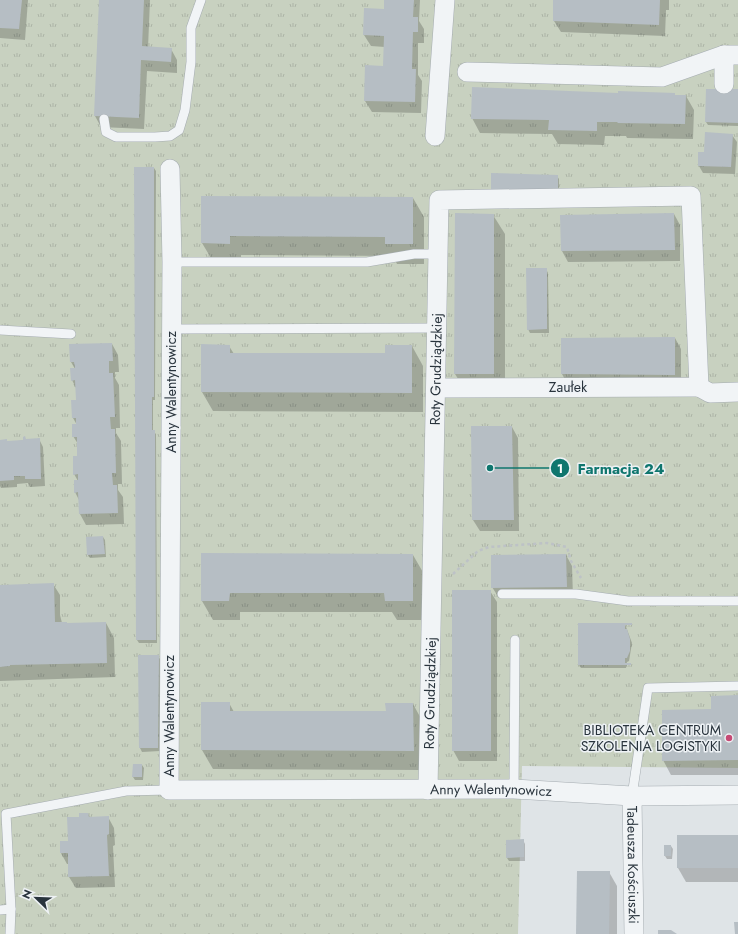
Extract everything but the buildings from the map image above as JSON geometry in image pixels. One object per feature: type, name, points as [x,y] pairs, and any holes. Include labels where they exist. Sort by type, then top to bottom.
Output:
[{"type":"street","points":[[435,136],[445,0]]},
{"type":"street","points":[[467,72],[662,76],[731,55]]},
{"type":"street","points":[[724,84],[731,55]]},
{"type":"street","name":"Anny Walentynowicz","points":[[170,169],[172,262],[169,790],[514,789],[632,796],[738,795]]},
{"type":"street","name":"Roty Grudziądzkiej","points":[[428,790],[437,388],[439,200],[691,196],[699,387]]},
{"type":"street","name":"Zaułek","points":[[437,388],[699,387],[710,393],[738,392]]},
{"type":"street","name":"Tadeusza Kościuszki","points":[[632,796],[634,934]]},
{"type":"lane","points":[[104,119],[106,132],[116,137],[156,138],[170,136],[179,130],[185,110],[191,62],[191,28],[201,0]]},
{"type":"lane","points":[[172,262],[367,262],[414,254],[438,254]]},
{"type":"lane","points":[[171,329],[437,328]]},
{"type":"lane","points":[[0,330],[71,334]]},
{"type":"lane","points":[[502,594],[576,594],[628,601],[738,601]]},
{"type":"lane","points":[[514,640],[514,789]]},
{"type":"lane","points":[[632,796],[648,688],[738,686]]},
{"type":"lane","points":[[10,934],[11,909],[6,814],[126,791],[169,790]]},
{"type":"lane","points":[[0,910],[11,909]]},
{"type":"path","points":[[450,576],[478,552],[489,547],[547,543],[567,547],[571,561],[585,586],[601,597]]},
{"type":"green space","points":[[0,0],[738,0],[738,768],[522,766],[518,934],[0,934]]},
{"type":"place","name":"Farmacja 24","points":[[490,468]]},
{"type":"place","name":"BIBLIOTEKA CENTRUM SZKOLENIA LOGISTYKI","points":[[729,738]]}]
